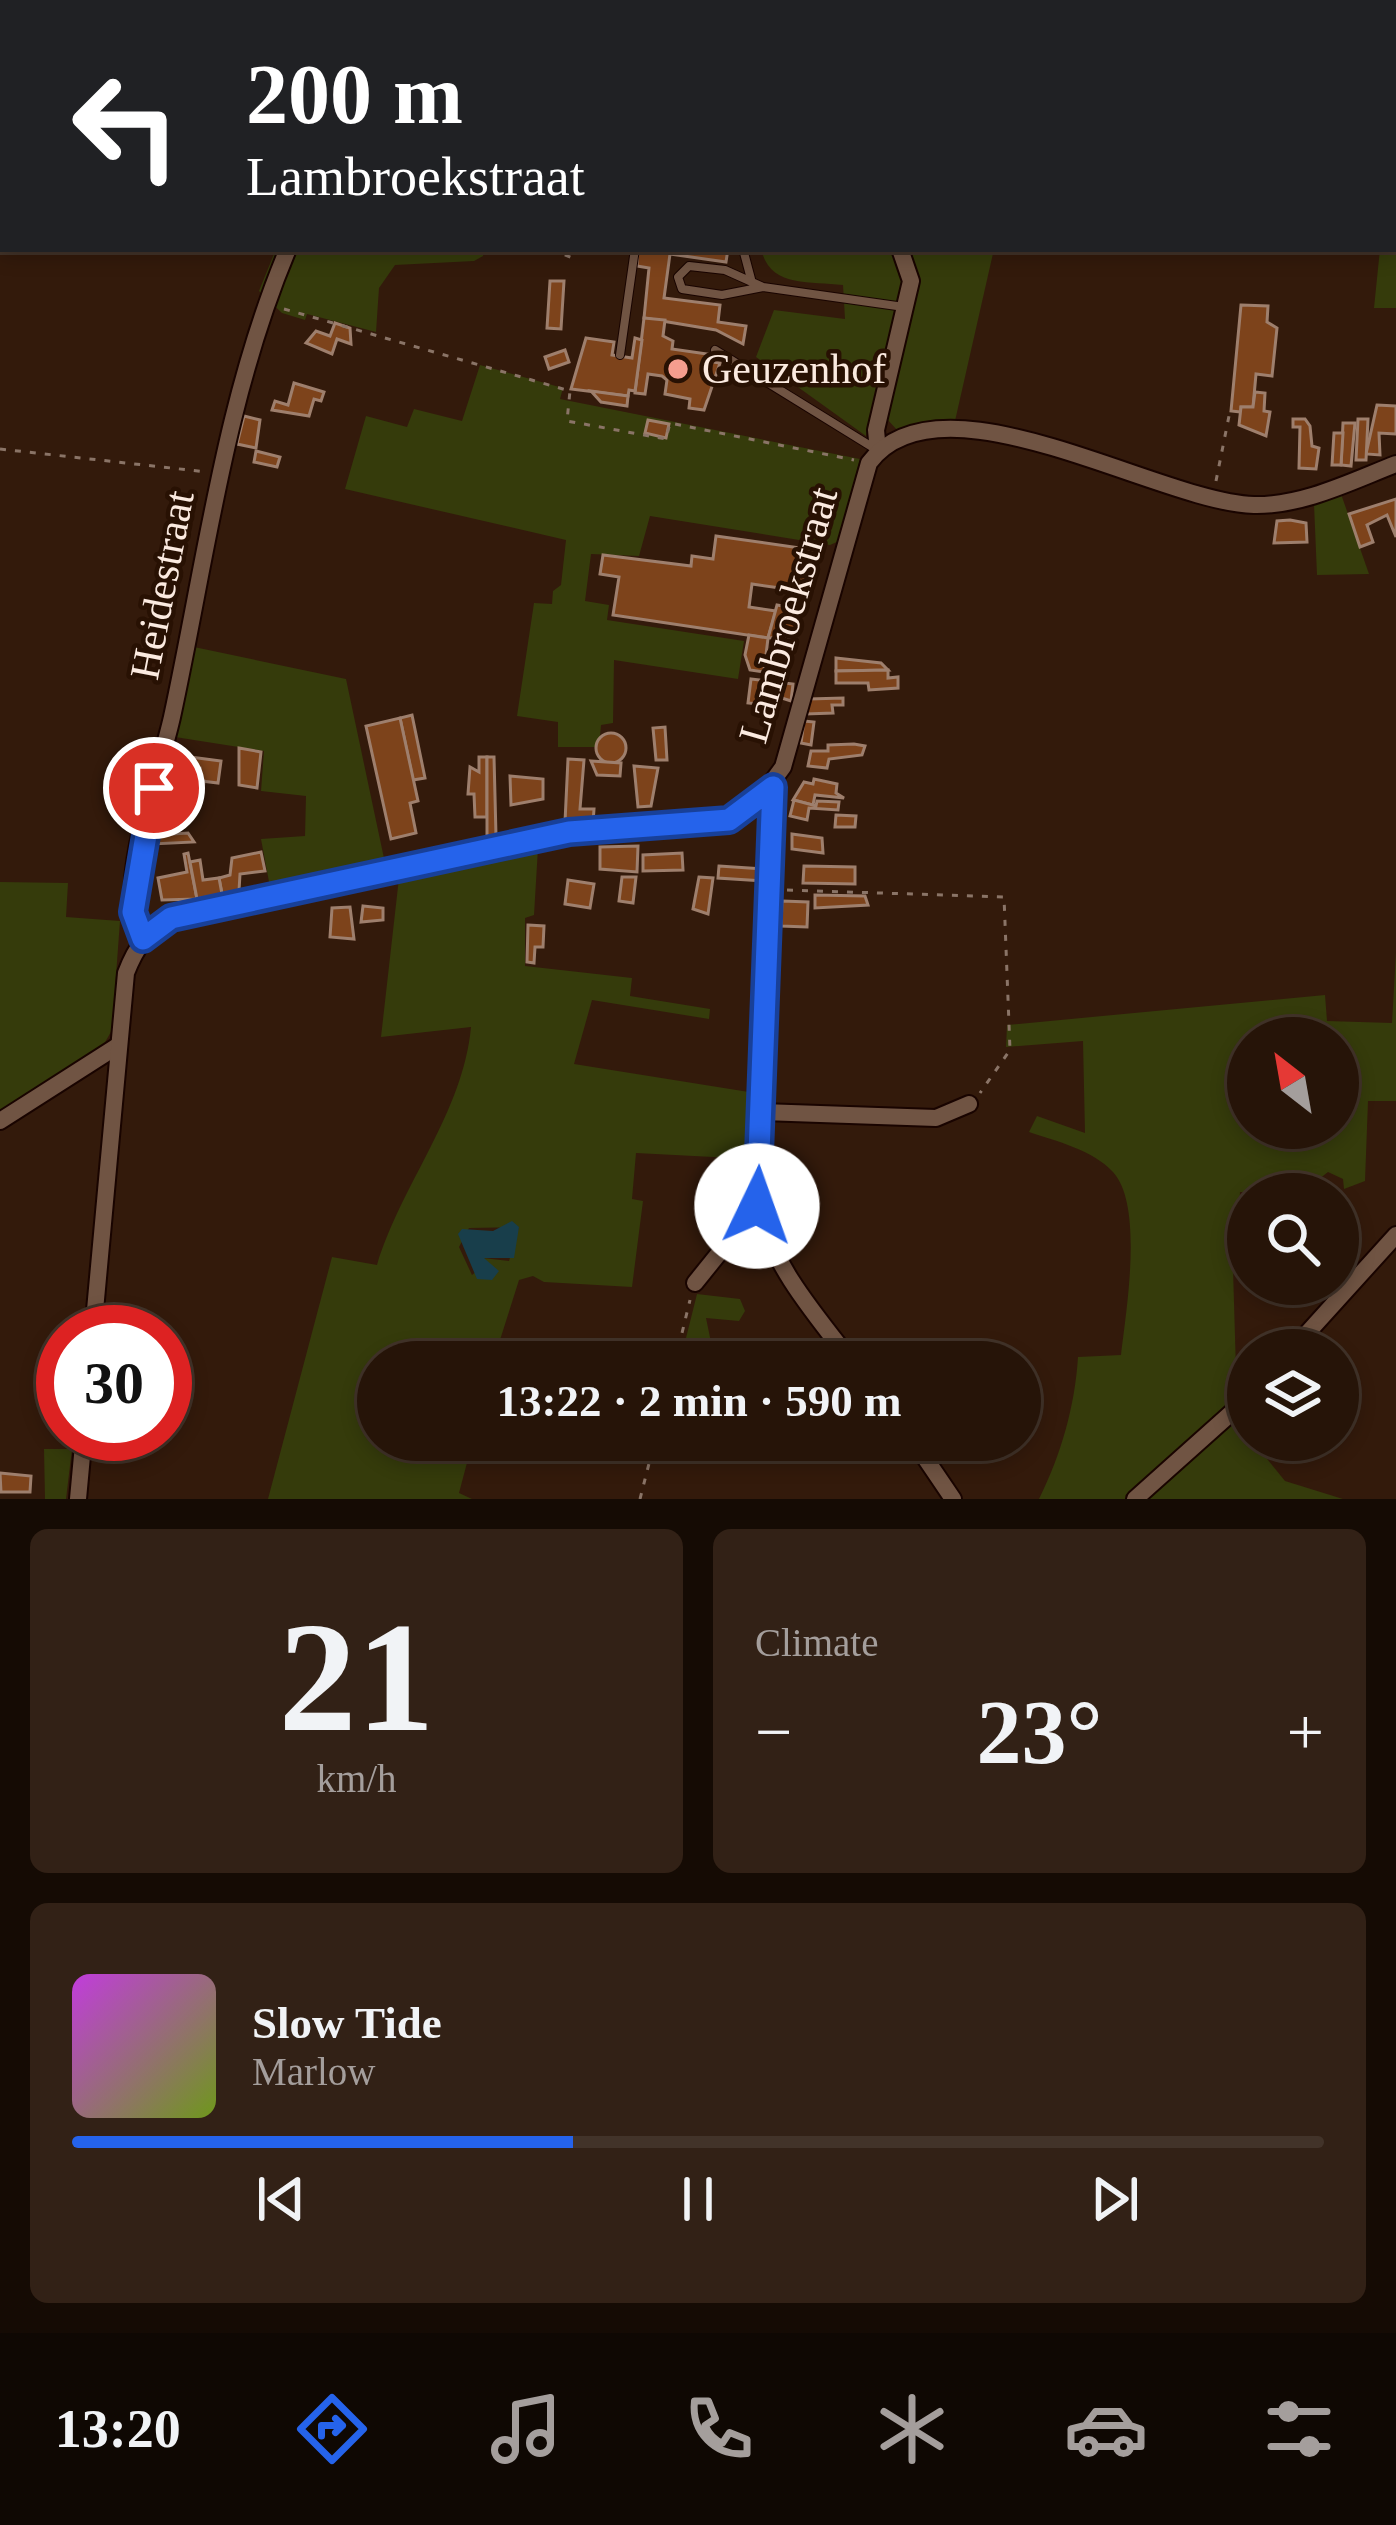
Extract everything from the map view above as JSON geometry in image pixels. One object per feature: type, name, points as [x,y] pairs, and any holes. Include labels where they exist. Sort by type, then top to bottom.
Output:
[{"type":"street","name":"Heidestraat","points":[[143,939],[133,912],[142,834],[221,474],[265,304],[287,252]]},
{"type":"street","points":[[873,457],[911,281],[901,252]]},
{"type":"street","name":"Lambroekstraat","points":[[143,939],[171,918],[505,844],[569,832],[729,820],[773,787],[873,457],[900,437],[933,432],[1003,433],[1210,499],[1258,506],[1301,499],[1396,464]]},
{"type":"street","points":[[773,787],[773,890],[757,1206],[767,1241],[786,1276],[836,1341]]},
{"type":"street","points":[[95,1305],[125,973],[143,939]]},
{"type":"street","points":[[0,1121],[119,1045]]},
{"type":"street","points":[[761,1112],[936,1118],[969,1104]]},
{"type":"street","points":[[694,1283],[757,1206]]},
{"type":"street","points":[[1311,1329],[1396,1234]]},
{"type":"street","points":[[1135,1499],[1227,1417]]},
{"type":"street","points":[[78,1499],[81,1461]]},
{"type":"street","points":[[927,1461],[952,1499]]},
{"type":"lane","points":[[620,355],[635,252]]},
{"type":"lane","points":[[744,252],[747,272],[760,286]]},
{"type":"lane","points":[[760,286],[710,294],[685,290],[678,281],[689,266],[725,270],[760,286],[906,307]]},
{"type":"lane","points":[[715,350],[873,457]]},
{"type":"path","points":[[557,252],[577,260]]},
{"type":"path","points":[[265,304],[570,392],[567,422],[666,439],[670,423],[873,457]]},
{"type":"path","points":[[1210,499],[1229,416]]},
{"type":"path","points":[[0,449],[221,474]]},
{"type":"path","points":[[773,890],[1004,897],[1010,1049],[996,1075],[969,1104]]},
{"type":"path","points":[[680,1341],[694,1283]]},
{"type":"path","points":[[640,1499],[650,1461]]},
{"type":"green space","points":[[275,252],[484,252],[474,261],[395,265],[379,288],[376,332],[307,314],[305,320],[282,313],[259,291]]},
{"type":"green space","points":[[762,252],[896,252],[904,276],[866,436],[756,357],[774,310],[845,319],[843,285],[793,280],[773,271]]},
{"type":"green space","points":[[910,252],[993,252],[955,421],[898,431],[887,419],[917,291]]},
{"type":"green space","points":[[1380,252],[1396,252],[1396,308],[1374,308]]},
{"type":"green space","points":[[480,365],[563,388],[560,399],[860,459],[839,541],[830,545],[650,516],[639,556],[591,554],[585,601],[609,605],[607,620],[744,641],[738,679],[614,660],[613,723],[601,725],[599,747],[558,747],[558,722],[517,716],[534,603],[552,604],[553,591],[561,585],[566,540],[345,489],[366,416],[407,427],[414,409],[462,421]]},
{"type":"green space","points":[[1341,494],[1369,574],[1317,575],[1314,504]]},
{"type":"green space","points":[[194,647],[346,679],[385,863],[270,887],[261,839],[305,836],[306,796],[261,791],[264,751],[175,737]]},
{"type":"green space","points":[[538,848],[534,915],[525,918],[525,966],[632,978],[630,996],[710,1009],[709,1019],[592,1000],[574,1064],[755,1093],[752,1159],[636,1153],[632,1199],[643,1201],[632,1287],[544,1282],[533,1276],[519,1280],[500,1341],[357,1341],[357,1461],[467,1461],[459,1493],[472,1499],[268,1499],[332,1257],[377,1265],[456,1089],[471,1027],[381,1037],[399,878]],"holes":[[[519,1227],[509,1261],[483,1258],[488,1263],[472,1275],[459,1247],[469,1228]]]},
{"type":"green space","points":[[0,882],[68,883],[66,917],[120,921],[112,1030],[104,1044],[0,1111]]},
{"type":"green space","points":[[1396,952],[1396,1101],[1368,1101],[1365,1181],[1359,1183],[1359,1173],[1227,1173],[1227,1305],[1234,1305],[1235,1329],[1227,1329],[1227,1413],[1129,1499],[1039,1499],[1066,1430],[1078,1357],[1121,1355],[1130,1233],[1122,1188],[1105,1164],[1029,1132],[1037,1116],[1085,1133],[1083,1041],[1006,1047],[1007,1025],[1325,995],[1327,1017],[1227,1017],[1227,1149],[1359,1149],[1359,1022],[1392,1023]]},
{"type":"green space","points":[[697,1294],[740,1299],[745,1311],[739,1321],[706,1318],[711,1341],[685,1341]]},
{"type":"green space","points":[[1227,1426],[1227,1461],[1269,1461],[1285,1481],[1343,1499],[1143,1499]]},
{"type":"green space","points":[[44,1461],[71,1461],[66,1499],[45,1499]]},
{"type":"water","points":[[512,1221],[519,1227],[514,1258],[484,1258],[499,1271],[492,1280],[477,1279],[458,1234],[462,1229],[493,1231]]},
{"type":"building","points":[[638,252],[728,252],[726,262],[670,254],[664,298],[720,305],[718,322],[746,326],[743,344],[716,330],[644,318],[649,268],[637,266]]},
{"type":"building","points":[[550,281],[564,281],[561,329],[547,328]]},
{"type":"building","points":[[1241,305],[1268,306],[1267,322],[1277,328],[1272,376],[1256,374],[1253,407],[1241,407],[1241,412],[1231,411]]},
{"type":"building","name":"Geuzenhof","points":[[644,318],[665,320],[663,336],[673,341],[672,349],[714,355],[713,362],[720,363],[704,410],[689,408],[690,399],[665,394],[667,380],[662,376],[648,374],[645,394],[635,393]]},
{"type":"building","points":[[335,323],[350,328],[351,344],[337,339],[332,354],[306,343],[316,331],[330,336]]},
{"type":"building","points":[[586,338],[614,342],[612,355],[632,358],[635,338],[642,340],[635,391],[629,390],[628,396],[571,389]]},
{"type":"building","points":[[565,350],[569,362],[549,369],[545,357]]},
{"type":"building","points":[[294,383],[324,392],[321,401],[314,399],[309,416],[272,410],[275,401],[288,405]]},
{"type":"building","points":[[591,391],[628,396],[627,406],[601,402]]},
{"type":"building","points":[[1255,392],[1265,393],[1264,411],[1270,412],[1266,436],[1239,425],[1241,407],[1253,407]]},
{"type":"building","points":[[1377,405],[1396,406],[1396,434],[1379,433],[1380,455],[1366,454]]},
{"type":"building","points":[[244,416],[260,420],[256,448],[237,444]]},
{"type":"building","points":[[1293,419],[1305,419],[1310,426],[1312,446],[1319,448],[1316,469],[1299,468],[1300,427],[1293,427]]},
{"type":"building","points":[[1358,419],[1368,419],[1366,460],[1356,460]]},
{"type":"building","points":[[648,420],[669,424],[666,438],[645,433]]},
{"type":"building","points":[[1343,423],[1355,423],[1351,466],[1341,465]]},
{"type":"building","points":[[1334,433],[1343,433],[1341,465],[1332,465]]},
{"type":"building","points":[[256,451],[280,457],[277,467],[254,462]]},
{"type":"building","points":[[1396,499],[1396,537],[1387,515],[1367,525],[1373,542],[1360,547],[1349,514]]},
{"type":"building","points":[[1277,521],[1306,523],[1307,542],[1274,543]]},
{"type":"building","points":[[716,536],[814,550],[809,592],[752,584],[749,607],[776,611],[768,638],[613,615],[619,577],[600,574],[603,555],[691,566],[692,556],[713,559]]},
{"type":"building","points":[[777,605],[800,609],[795,637],[768,638]]},
{"type":"building","points":[[749,635],[768,638],[764,672],[750,670],[745,655]]},
{"type":"building","points":[[836,658],[881,663],[888,670],[836,671]]},
{"type":"building","points":[[888,670],[888,678],[898,677],[898,688],[869,690],[868,683],[836,683],[836,671]]},
{"type":"building","points":[[751,679],[793,684],[791,701],[760,691],[759,704],[748,703]]},
{"type":"building","points":[[843,698],[843,705],[832,705],[833,713],[806,714],[809,699]]},
{"type":"building","points":[[412,715],[425,778],[413,780],[400,718]]},
{"type":"building","points":[[400,718],[418,801],[410,803],[416,833],[391,839],[366,726]]},
{"type":"building","points":[[804,721],[814,722],[811,745],[801,743]]},
{"type":"building","points":[[665,727],[667,760],[656,760],[653,728]]},
{"type":"building","points":[[611,733],[626,748],[611,763],[596,748]]},
{"type":"building","points":[[828,745],[865,746],[862,755],[829,759],[827,768],[808,766],[811,751],[828,751]]},
{"type":"building","points":[[239,748],[261,752],[257,788],[239,785]]},
{"type":"building","points":[[170,754],[186,756],[184,772],[199,775],[200,768],[189,767],[190,757],[221,761],[218,783],[168,777]]},
{"type":"building","points":[[479,757],[487,757],[487,817],[475,817],[474,794],[468,794],[470,767],[479,772]]},
{"type":"building","points":[[487,757],[494,757],[496,836],[487,837]]},
{"type":"building","points":[[568,759],[584,760],[580,809],[594,809],[593,823],[565,822]]},
{"type":"building","points":[[591,761],[621,763],[620,776],[597,775]]},
{"type":"building","points":[[634,766],[658,768],[651,806],[638,807]]},
{"type":"building","points":[[510,776],[543,779],[543,799],[511,805]]},
{"type":"building","points":[[168,777],[204,781],[203,791],[166,793]]},
{"type":"building","points":[[814,779],[837,784],[836,793],[844,798],[815,795],[813,805],[793,800],[804,782],[813,784]]},
{"type":"building","points":[[794,800],[816,806],[817,801],[839,802],[838,810],[809,808],[807,820],[790,816]]},
{"type":"building","points":[[836,815],[856,816],[855,827],[835,827]]},
{"type":"building","points":[[151,821],[172,821],[173,834],[188,833],[194,842],[152,844]]},
{"type":"building","points":[[792,834],[822,838],[823,853],[792,849]]},
{"type":"building","points":[[638,846],[637,872],[600,869],[600,847]]},
{"type":"building","points":[[261,852],[265,871],[240,874],[239,891],[222,894],[219,878],[230,875],[232,858]]},
{"type":"building","points":[[188,853],[197,899],[162,900],[158,878],[187,872],[184,854]]},
{"type":"building","points":[[682,853],[683,870],[643,871],[643,855]]},
{"type":"building","points":[[200,860],[203,880],[219,878],[222,894],[197,899],[190,862]]},
{"type":"building","points":[[719,866],[765,869],[764,881],[718,878]]},
{"type":"building","points":[[804,866],[855,867],[855,884],[803,883]]},
{"type":"building","points":[[622,877],[636,877],[633,903],[619,901]]},
{"type":"building","points":[[699,877],[713,878],[708,914],[693,909]]},
{"type":"building","points":[[568,880],[594,884],[590,908],[565,904]]},
{"type":"building","points":[[815,895],[865,896],[868,905],[815,908]]},
{"type":"building","points":[[782,901],[808,902],[807,927],[781,926]]},
{"type":"building","points":[[363,906],[383,908],[383,920],[361,922]]},
{"type":"building","points":[[350,907],[354,939],[330,937],[332,908]]},
{"type":"building","points":[[528,925],[544,926],[543,947],[535,947],[534,963],[527,962]]},
{"type":"building","points":[[0,1473],[31,1476],[30,1492],[1,1492]]},
{"type":"place","name":"Geuzenhof","points":[[678,369]]},
{"type":"route","points":[[154,788],[142,834],[133,912],[143,939],[171,918],[505,844],[569,832],[729,820],[755,806],[773,787],[773,890],[757,1206]]}]
